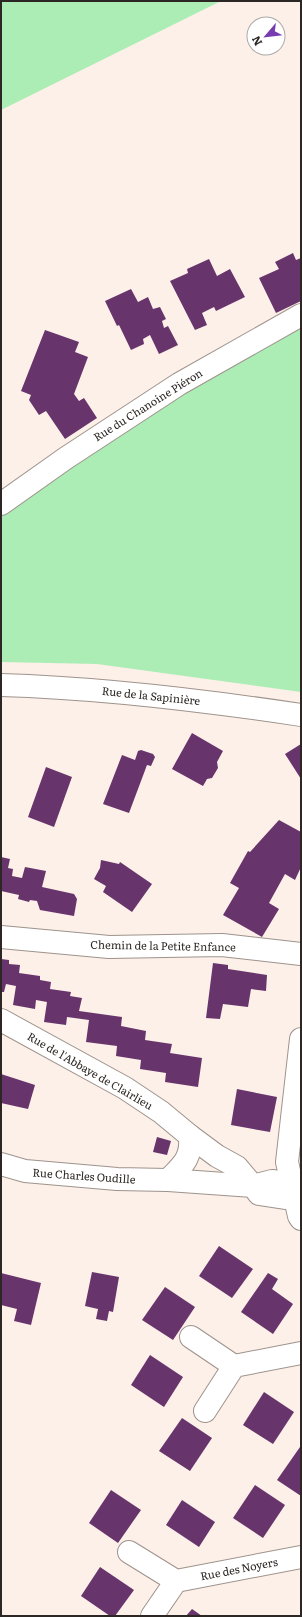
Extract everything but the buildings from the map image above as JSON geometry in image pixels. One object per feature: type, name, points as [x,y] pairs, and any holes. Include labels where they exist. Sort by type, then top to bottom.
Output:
[{"type":"street","name":"Rue du Chanoine Piéron","points":[[1,504],[66,458],[179,384],[301,315]]},
{"type":"street","name":"Rue de la Sapinière","points":[[1,685],[89,689],[150,695],[301,715]]},
{"type":"street","name":"Chemin de la Petite Enfance","points":[[1,937],[109,947],[222,945],[301,954]]},
{"type":"street","name":"Rue de l'Abbaye de Clairlieu","points":[[1,1020],[125,1088],[161,1112],[217,1156],[237,1167],[253,1186]]},
{"type":"street","points":[[301,1039],[287,1162],[297,1191],[299,1216],[301,1219]]},
{"type":"street","points":[[168,1180],[188,1159],[191,1148],[190,1136]]},
{"type":"street","name":"Rue Charles Oudille","points":[[1,1164],[25,1172],[117,1179],[168,1180],[253,1186]]},
{"type":"street","points":[[253,1186],[272,1181],[287,1183],[297,1191]]},
{"type":"street","points":[[191,1337],[234,1366],[301,1353]]},
{"type":"street","points":[[205,1410],[234,1366]]},
{"type":"street","points":[[129,1552],[176,1581],[152,1616]]},
{"type":"street","name":"Rue des Noyers","points":[[176,1581],[301,1556]]},
{"type":"green space","points":[[1,1],[221,1],[1,110]]},
{"type":"green space","points":[[301,320],[301,692],[97,664],[1,662],[1,516],[45,481]]}]
